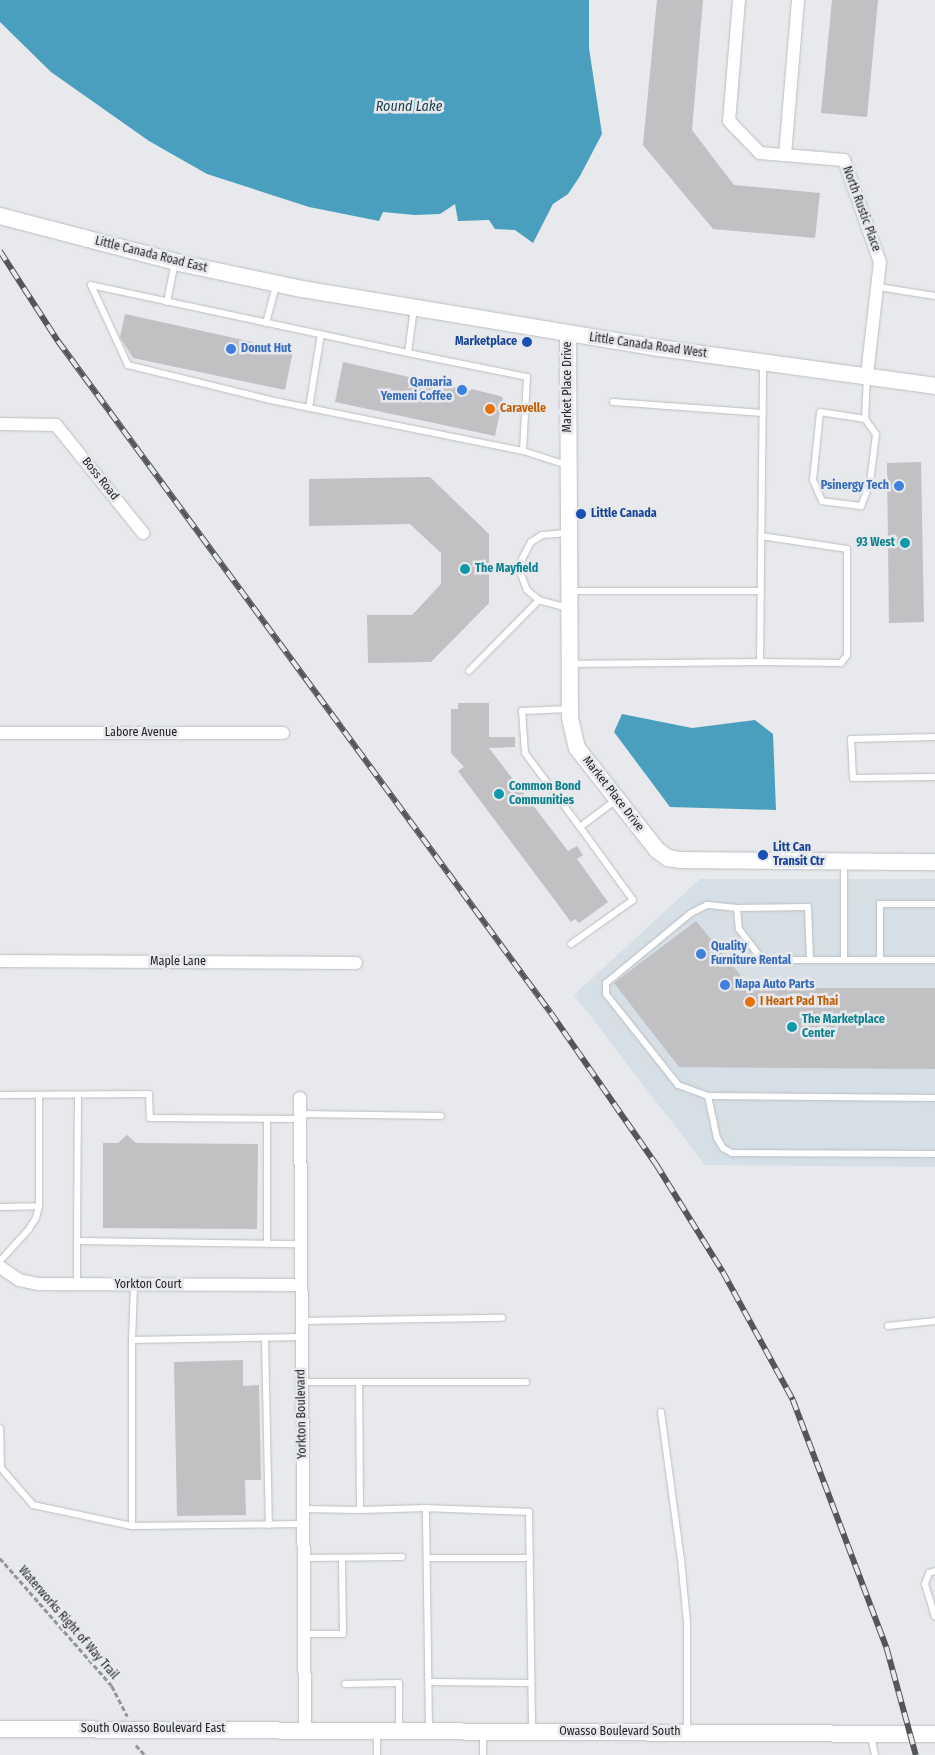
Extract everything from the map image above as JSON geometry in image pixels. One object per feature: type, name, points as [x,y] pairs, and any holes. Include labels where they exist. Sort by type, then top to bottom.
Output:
[{"type":"street","name":"North Rustic Place","points":[[740,0],[729,121],[760,153],[844,160],[880,262],[867,375]]},
{"type":"street","points":[[785,155],[798,0]]},
{"type":"street","name":"Little Canada Road East","points":[[0,216],[175,262],[302,289]]},
{"type":"street","name":"Little Canada Road West","points":[[302,289],[568,334],[935,386]]},
{"type":"street","name":"Market Place Drive","points":[[568,334],[570,718],[578,748],[657,850],[675,860],[935,862]]},
{"type":"street","name":"Boss Road","points":[[0,424],[56,425],[143,533]]},
{"type":"street","name":"Labore Avenue","points":[[0,733],[283,733]]},
{"type":"street","name":"Maple Lane","points":[[0,961],[356,963]]},
{"type":"street","name":"Yorkton Boulevard","points":[[300,1098],[306,1730]]},
{"type":"street","name":"Yorkton Court","points":[[0,1267],[19,1280],[38,1284],[301,1285]]},
{"type":"street","name":"South Owasso Boulevard East","points":[[0,1729],[306,1730]]},
{"type":"street","name":"Owasso Boulevard South","points":[[306,1730],[935,1734]]},
{"type":"lane","points":[[167,302],[175,262]]},
{"type":"lane","points":[[266,323],[276,284]]},
{"type":"lane","points":[[523,451],[527,378],[91,286],[128,365],[309,408],[523,451],[568,465]]},
{"type":"lane","points":[[878,287],[935,296]]},
{"type":"lane","points":[[408,353],[414,308]]},
{"type":"lane","points":[[309,408],[321,334]]},
{"type":"lane","points":[[760,662],[763,362]]},
{"type":"lane","points":[[865,419],[820,412],[813,480],[822,501],[861,506],[870,483],[876,434],[865,419],[867,375]]},
{"type":"lane","points":[[613,402],[763,413]]},
{"type":"lane","points":[[569,533],[542,535],[531,542],[526,550],[520,572],[528,590],[539,600],[569,608]]},
{"type":"lane","points":[[569,664],[841,663],[847,655],[848,549],[761,536]]},
{"type":"lane","points":[[569,591],[761,591]]},
{"type":"lane","points":[[470,671],[539,600]]},
{"type":"lane","points":[[570,709],[522,711],[525,753],[633,900],[571,944]]},
{"type":"lane","points":[[935,737],[851,739],[853,778],[935,777]]},
{"type":"lane","points":[[580,828],[617,799]]},
{"type":"lane","points":[[844,861],[844,960]]},
{"type":"lane","points":[[880,960],[880,904],[935,904]]},
{"type":"lane","points":[[810,960],[808,907],[737,908],[707,905],[692,913],[606,983],[606,994],[678,1084],[708,1096],[935,1098]]},
{"type":"lane","points":[[737,908],[739,929],[762,960],[935,960]]},
{"type":"lane","points":[[0,1095],[150,1094],[150,1118],[267,1119],[441,1116]]},
{"type":"lane","points":[[0,1261],[30,1229],[36,1218],[39,1206],[39,1095]]},
{"type":"lane","points":[[77,1285],[78,1095]]},
{"type":"lane","points":[[708,1096],[717,1138],[723,1148],[732,1153],[935,1154]]},
{"type":"lane","points":[[267,1119],[267,1244]]},
{"type":"lane","points":[[0,1207],[39,1206]]},
{"type":"lane","points":[[77,1242],[301,1244]]},
{"type":"lane","points":[[132,1526],[132,1340],[134,1285]]},
{"type":"lane","points":[[301,1321],[502,1318]]},
{"type":"lane","points":[[888,1326],[935,1321]]},
{"type":"lane","points":[[132,1340],[301,1337]]},
{"type":"lane","points":[[265,1338],[269,1525]]},
{"type":"lane","points":[[302,1382],[526,1382]]},
{"type":"lane","points":[[359,1382],[360,1510]]},
{"type":"lane","points":[[661,1412],[681,1559],[687,1623],[687,1733]]},
{"type":"lane","points":[[0,1428],[1,1468],[33,1505],[132,1526],[303,1524]]},
{"type":"lane","points":[[303,1509],[426,1508],[529,1512],[532,1732]]},
{"type":"lane","points":[[426,1508],[429,1731]]},
{"type":"lane","points":[[304,1558],[402,1558]]},
{"type":"lane","points":[[304,1634],[343,1634],[342,1558]]},
{"type":"lane","points":[[427,1558],[530,1558]]},
{"type":"lane","points":[[935,1571],[930,1573],[925,1584],[935,1617]]},
{"type":"lane","points":[[428,1682],[531,1683]]},
{"type":"lane","points":[[345,1684],[399,1683],[399,1731]]},
{"type":"lane","points":[[377,1731],[377,1755]]},
{"type":"lane","points":[[483,1731],[483,1755]]},
{"type":"lane","points":[[871,1734],[875,1755]]},
{"type":"path","name":"Waterworks Right of Way Trail","points":[[0,1558],[112,1686],[125,1710],[134,1743],[144,1755]]},
{"type":"shaded area","points":[[700,879],[935,879],[935,1167],[705,1165],[574,995]]},
{"type":"water","name":"Round Lake","points":[[0,0],[589,0],[589,48],[602,134],[580,176],[568,194],[553,204],[533,243],[515,230],[495,229],[489,220],[458,221],[455,204],[440,214],[415,215],[383,212],[379,221],[309,207],[207,174],[149,141],[51,72],[0,22]]},
{"type":"water","points":[[622,714],[692,728],[755,720],[773,734],[776,810],[670,807],[614,732]]},
{"type":"building","points":[[657,0],[703,0],[692,130],[734,185],[820,193],[815,238],[713,229],[643,145]]},
{"type":"building","points":[[832,0],[878,0],[867,117],[821,113]]},
{"type":"building","points":[[125,314],[293,351],[285,390],[133,358],[120,337]]},
{"type":"building","points":[[343,362],[500,396],[503,398],[495,436],[335,402]]},
{"type":"building","name":"93 West","points":[[921,462],[924,622],[889,623],[887,463]]},
{"type":"building","name":"The Mayfield","points":[[430,477],[489,534],[489,603],[431,662],[368,663],[367,615],[412,615],[441,584],[441,553],[410,524],[309,526],[309,479]]},
{"type":"building","name":"Common Bond Communities","points":[[458,703],[489,703],[489,737],[515,737],[515,747],[489,748],[568,851],[577,846],[583,855],[577,859],[608,902],[579,923],[575,919],[571,922],[458,771],[464,767],[451,753],[451,709],[458,709]]},
{"type":"building","name":"The Marketplace Center","points":[[696,921],[751,988],[935,988],[935,1069],[679,1067],[614,983]]},
{"type":"building","points":[[127,1135],[136,1143],[258,1144],[257,1229],[103,1228],[103,1143],[118,1143]]},
{"type":"building","points":[[243,1360],[243,1386],[259,1385],[261,1480],[245,1480],[246,1515],[177,1516],[174,1362]]},
{"type":"railway","points":[[0,251],[58,341],[551,1013],[656,1164],[723,1272],[793,1400],[887,1649],[916,1755]]},
{"type":"place","name":"Marketplace","points":[[527,342]]},
{"type":"place","name":"Donut Hut","points":[[231,349]]},
{"type":"place","name":"Qamaria Yemeni Coffee","points":[[462,390]]},
{"type":"place","name":"Caravelle","points":[[490,409]]},
{"type":"place","name":"Psinergy Tech","points":[[899,486]]},
{"type":"place","name":"Little Canada","points":[[581,514]]},
{"type":"place","name":"93 West","points":[[905,543]]},
{"type":"place","name":"The Mayfield","points":[[465,569]]},
{"type":"place","name":"Common Bond Communities","points":[[499,794]]},
{"type":"place","name":"Litt Can Transit Ctr","points":[[763,855]]},
{"type":"place","name":"Quality Furniture Rental","points":[[701,954]]},
{"type":"place","name":"Napa Auto Parts","points":[[725,985]]},
{"type":"place","name":"I Heart Pad Thai","points":[[750,1002]]},
{"type":"place","name":"The Marketplace Center","points":[[792,1027]]}]
